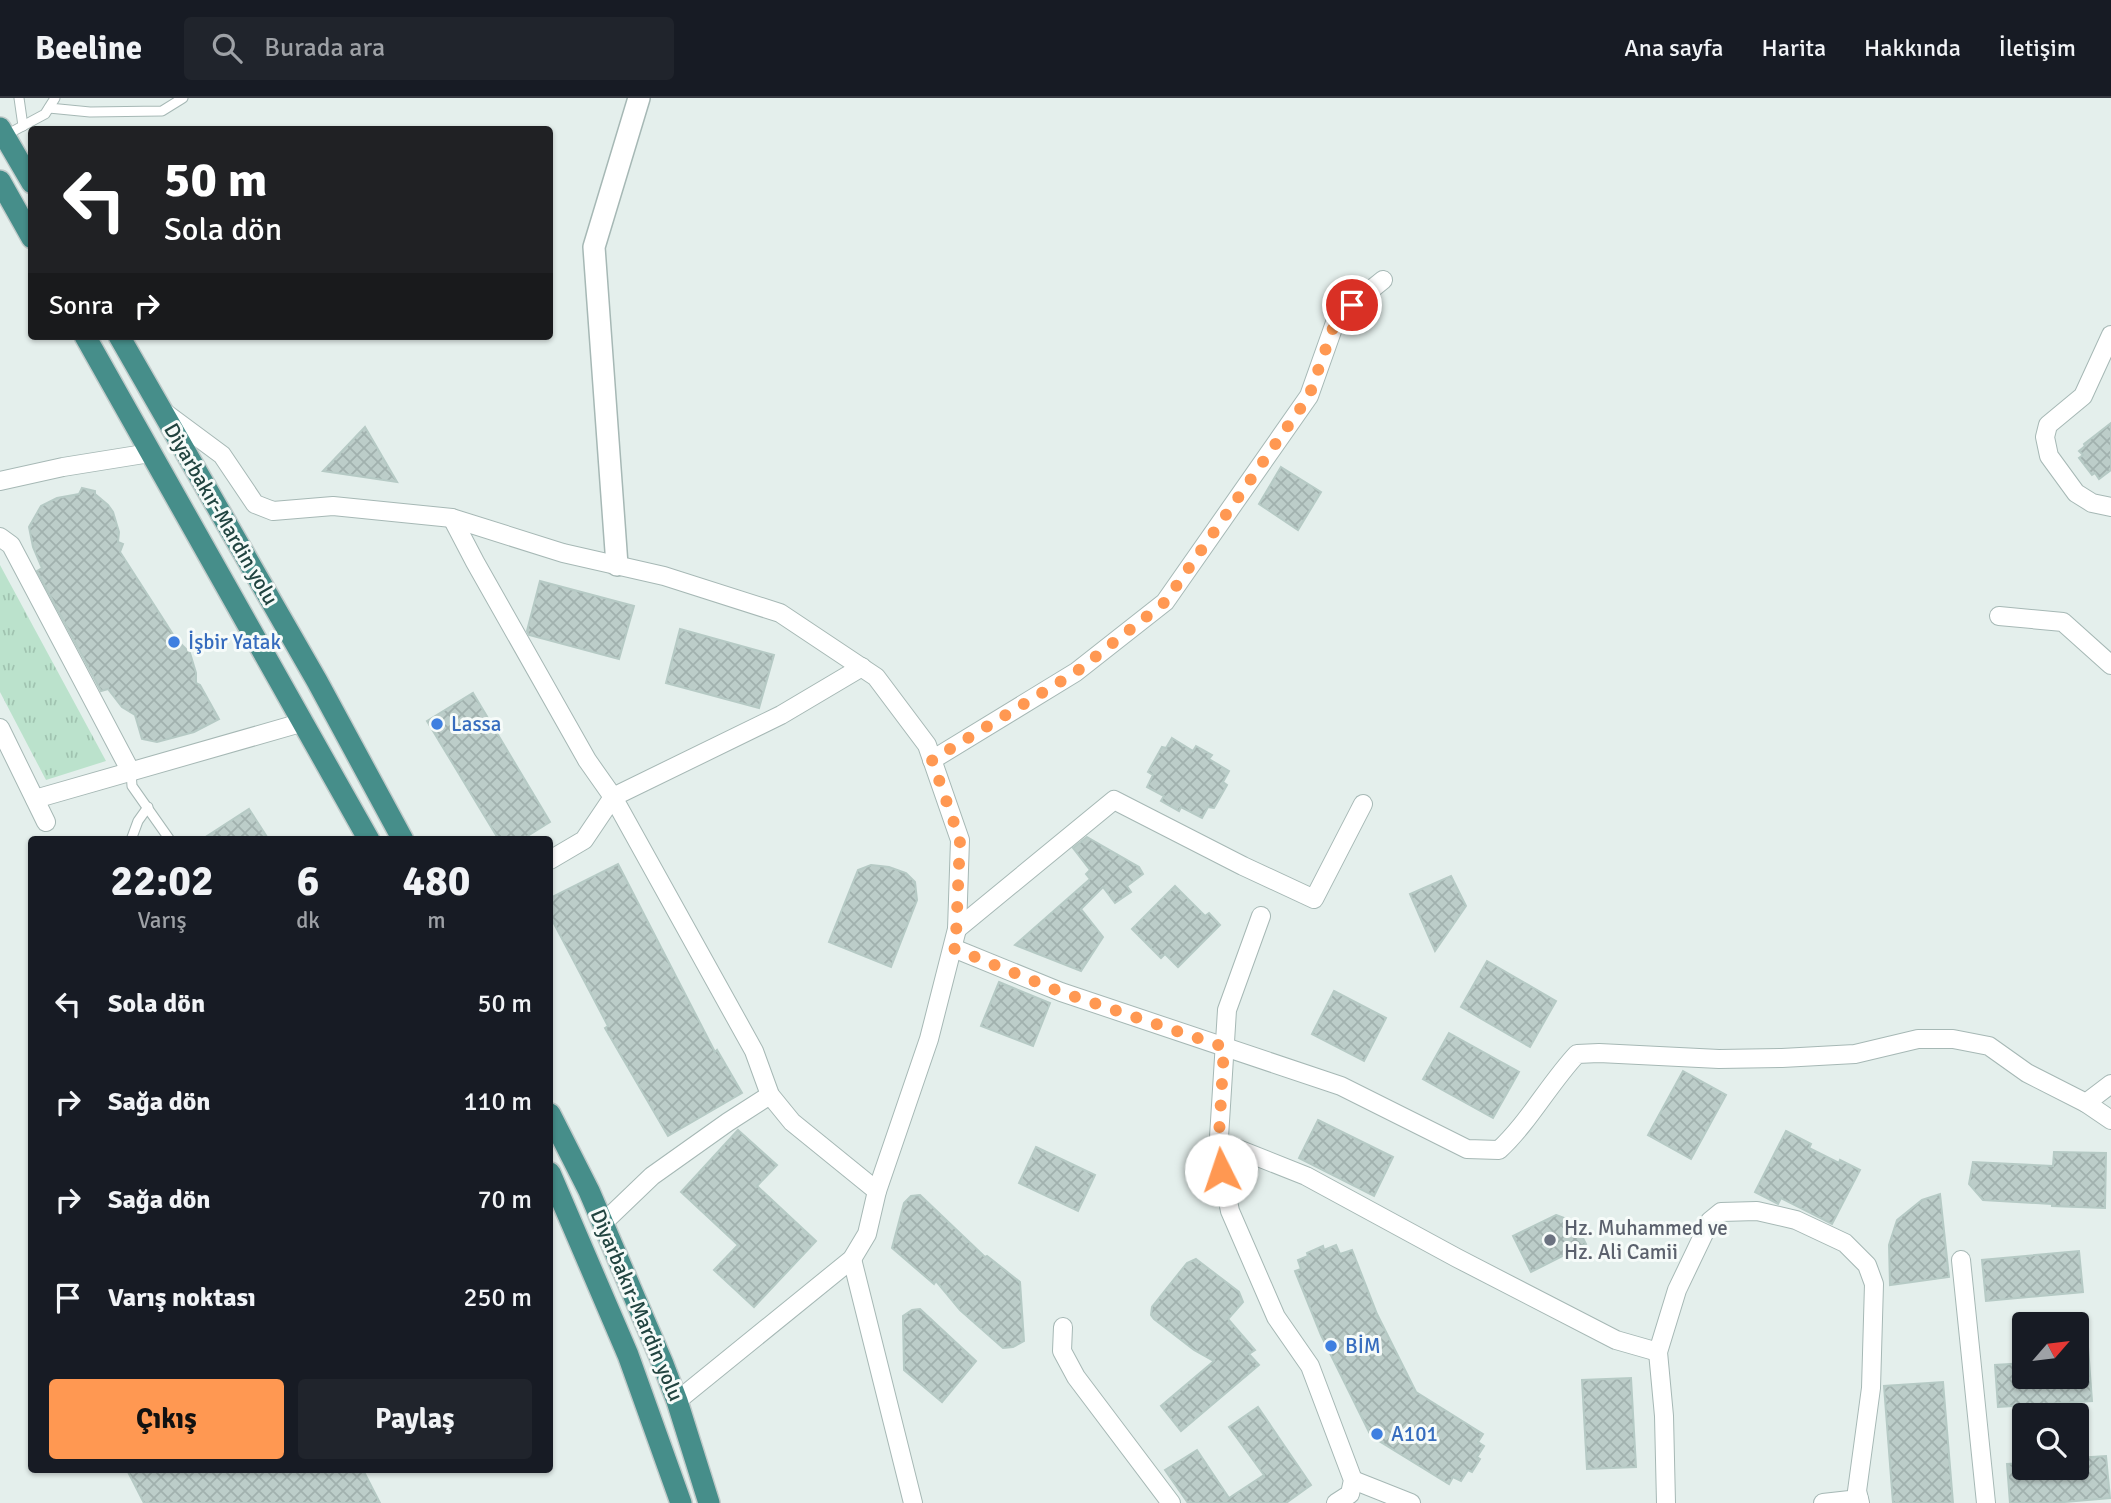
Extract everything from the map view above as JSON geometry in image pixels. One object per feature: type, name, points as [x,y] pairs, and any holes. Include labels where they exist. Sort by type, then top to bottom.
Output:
[{"type":"highway","points":[[9,130],[28,174]]},
{"type":"highway","points":[[0,181],[28,231]]},
{"type":"highway","name":"Diyarbakır-Mardin yolu","points":[[87,340],[367,836]]},
{"type":"highway","name":"Diyarbakır-Mardin yolu","points":[[121,340],[317,681],[401,836]]},
{"type":"highway","name":"Diyarbakır-Mardin yolu","points":[[553,1120],[603,1223],[677,1401],[709,1503]]},
{"type":"highway","name":"Diyarbakır-Mardin yolu","points":[[553,1180],[628,1355],[681,1503]]},
{"type":"street","points":[[617,565],[594,247],[639,98]]},
{"type":"street","points":[[932,760],[1076,672],[1165,602],[1309,396],[1337,317],[1382,280]]},
{"type":"street","points":[[2111,335],[2083,396],[2048,425],[2045,437],[2049,456],[2076,493],[2092,503],[2111,507]]},
{"type":"street","points":[[161,410],[222,455],[255,504],[274,510],[333,506],[453,517],[563,553],[664,576],[780,614],[876,677],[927,745],[960,840],[957,929],[929,1039],[877,1191],[867,1234],[852,1259],[677,1401]]},
{"type":"street","points":[[0,481],[63,467],[150,453]]},
{"type":"street","points":[[453,517],[475,562],[587,760],[613,797],[754,1051],[771,1095],[792,1122],[877,1191]]},
{"type":"street","points":[[0,537],[11,545],[131,772]]},
{"type":"street","points":[[1999,616],[2063,622],[2111,665]]},
{"type":"street","points":[[553,858],[584,841],[613,797],[781,715],[862,667]]},
{"type":"street","points":[[35,799],[304,722]]},
{"type":"street","points":[[0,728],[46,822]]},
{"type":"street","points":[[957,929],[1114,800],[1242,866],[1314,899],[1363,804]]},
{"type":"street","points":[[1261,916],[1227,1010],[1218,1153],[1230,1211],[1276,1317],[1310,1366],[1353,1480],[1350,1494],[1336,1503]]},
{"type":"street","points":[[953,948],[1061,992],[1341,1086],[1467,1149],[1499,1150],[1516,1134],[1559,1073],[1577,1054],[1719,1059],[1782,1058],[1855,1054],[1918,1039],[1953,1039],[1989,1046],[2027,1073],[2086,1103],[2111,1120]]},
{"type":"street","points":[[2086,1103],[2111,1084]]},
{"type":"street","points":[[603,1223],[652,1176],[771,1095]]},
{"type":"street","points":[[1218,1141],[1306,1176],[1616,1340],[1658,1352]]},
{"type":"street","points":[[1666,1503],[1664,1416],[1658,1352],[1677,1290],[1710,1221],[1721,1212],[1757,1212],[1796,1220],[1845,1243],[1867,1265],[1874,1284],[1871,1388],[1857,1491],[1860,1501],[1823,1503]]},
{"type":"street","points":[[852,1259],[913,1503]]},
{"type":"street","points":[[1961,1260],[1986,1503]]},
{"type":"street","points":[[1063,1328],[1062,1351],[1076,1377],[1171,1503]]},
{"type":"street","points":[[1353,1480],[1405,1502]]},
{"type":"lane","points":[[9,130],[19,98]]},
{"type":"lane","points":[[9,130],[45,114],[55,98]]},
{"type":"lane","points":[[49,108],[90,112],[162,111],[183,98]]},
{"type":"lane","points":[[131,772],[132,786],[167,836]]},
{"type":"lane","points":[[132,836],[138,821],[148,807]]},
{"type":"green space","points":[[0,565],[106,761],[46,780],[0,692]]},
{"type":"building","points":[[2111,423],[2111,470],[2099,479],[2095,473],[2092,475],[2079,458],[2083,455],[2079,451]]},
{"type":"building","points":[[365,427],[397,482],[323,471]]},
{"type":"building","points":[[1281,467],[1321,492],[1298,530],[1259,504]]},
{"type":"building","points":[[82,488],[95,491],[113,512],[119,532],[118,542],[123,544],[120,552],[176,639],[190,653],[196,683],[200,685],[219,719],[194,732],[157,742],[142,739],[135,715],[122,707],[108,689],[101,691],[37,571],[42,568],[33,547],[29,527],[41,506],[57,498],[79,494]]},
{"type":"building","points":[[540,581],[634,606],[619,659],[529,635],[527,631]]},
{"type":"building","points":[[680,629],[774,655],[759,708],[666,683]]},
{"type":"building","points":[[473,693],[550,822],[527,836],[497,836],[427,721]]},
{"type":"building","points":[[1172,738],[1193,751],[1196,746],[1212,755],[1209,759],[1229,771],[1223,782],[1227,785],[1214,808],[1208,807],[1202,818],[1181,807],[1179,811],[1161,801],[1164,796],[1147,787],[1153,775],[1148,772],[1162,747],[1166,748]]},
{"type":"building","points":[[249,809],[266,836],[207,836]]},
{"type":"building","points":[[1087,837],[1139,867],[1143,874],[1127,886],[1131,892],[1115,903],[1103,887],[1081,909],[1103,937],[1081,971],[1015,945],[1090,879],[1086,874],[1090,870],[1073,848]]},
{"type":"building","points":[[618,864],[715,1052],[717,1050],[742,1093],[668,1136],[605,1028],[608,1026],[553,922],[553,896]]},
{"type":"building","points":[[871,865],[906,873],[915,882],[917,900],[891,967],[829,942],[858,870]]},
{"type":"building","points":[[1451,876],[1466,906],[1435,951],[1410,894]]},
{"type":"building","points":[[1175,886],[1205,916],[1209,913],[1220,925],[1178,967],[1165,954],[1161,958],[1132,929]]},
{"type":"building","points":[[1487,961],[1556,1001],[1530,1047],[1461,1007]]},
{"type":"building","points":[[999,982],[1050,1003],[1033,1046],[981,1026]]},
{"type":"building","points":[[1334,991],[1386,1018],[1364,1061],[1312,1034]]},
{"type":"building","points":[[1449,1033],[1519,1072],[1493,1118],[1423,1079]]},
{"type":"building","points":[[1683,1071],[1726,1095],[1691,1159],[1648,1135]]},
{"type":"building","points":[[1318,1120],[1393,1157],[1374,1196],[1299,1158]]},
{"type":"building","points":[[738,1130],[777,1165],[757,1186],[816,1241],[754,1307],[714,1270],[738,1245],[681,1192]]},
{"type":"building","points":[[1786,1131],[1811,1144],[1809,1148],[1860,1170],[1832,1224],[1781,1198],[1778,1204],[1755,1192]]},
{"type":"building","points":[[1036,1147],[1095,1175],[1078,1211],[1019,1183]]},
{"type":"building","points":[[2054,1152],[2106,1153],[2105,1208],[1983,1200],[1969,1184],[1973,1162],[2053,1166]]},
{"type":"building","points":[[1940,1194],[1949,1277],[1890,1285],[1889,1245],[1897,1220],[1922,1200]]},
{"type":"building","points":[[920,1195],[985,1257],[1020,1282],[1024,1341],[1013,1347],[1003,1348],[960,1310],[936,1281],[934,1284],[892,1248],[904,1203],[911,1196]]},
{"type":"building","name":"Hz. Muhammed ve Hz. Ali Camii","points":[[1556,1215],[1575,1222],[1586,1244],[1531,1272],[1513,1236]]},
{"type":"building","points":[[1336,1245],[1340,1254],[1352,1250],[1377,1314],[1416,1392],[1483,1434],[1478,1442],[1484,1446],[1477,1457],[1480,1459],[1472,1472],[1468,1470],[1461,1481],[1453,1477],[1449,1484],[1371,1436],[1321,1335],[1295,1271],[1301,1269],[1298,1260],[1308,1256],[1307,1253],[1323,1246],[1324,1250]]},
{"type":"building","points":[[2079,1251],[2083,1292],[1986,1301],[1982,1260]]},
{"type":"building","points":[[1196,1259],[1239,1292],[1243,1302],[1228,1319],[1255,1350],[1249,1354],[1259,1365],[1181,1431],[1161,1406],[1214,1361],[1194,1350],[1151,1315],[1152,1307],[1187,1263]]},
{"type":"building","points":[[920,1309],[976,1361],[942,1402],[904,1370],[903,1316],[912,1310]]},
{"type":"building","points":[[2012,1364],[2012,1390],[2090,1390],[2090,1374],[2092,1401],[2012,1403],[2012,1406],[1998,1407],[1995,1365]]},
{"type":"building","points":[[1631,1378],[1636,1467],[1587,1469],[1582,1380]]},
{"type":"building","points":[[1943,1382],[1953,1503],[1893,1503],[1884,1386]]},
{"type":"building","points":[[1258,1407],[1311,1485],[1286,1503],[1188,1503],[1165,1470],[1197,1450],[1229,1498],[1264,1475],[1229,1427]]},
{"type":"building","points":[[2106,1456],[2110,1498],[2053,1503],[2010,1503],[2007,1464],[2012,1464],[2012,1480],[2089,1480],[2089,1457]]},
{"type":"building","points":[[129,1473],[365,1473],[380,1503],[144,1503]]},
{"type":"place","name":"İşbir Yatak","points":[[174,642]]},
{"type":"place","name":"Lassa","points":[[437,724]]},
{"type":"place","name":"Hz. Muhammed ve Hz. Ali Camii","points":[[1550,1240]]},
{"type":"place","name":"BİM","points":[[1331,1346]]},
{"type":"place","name":"A101","points":[[1377,1434]]},
{"type":"route","points":[[1221,1170],[1218,1153],[1224,1047],[1061,992],[953,948],[956,936],[960,840],[932,760],[1076,672],[1165,602],[1309,396],[1337,317],[1352,305]]}]
